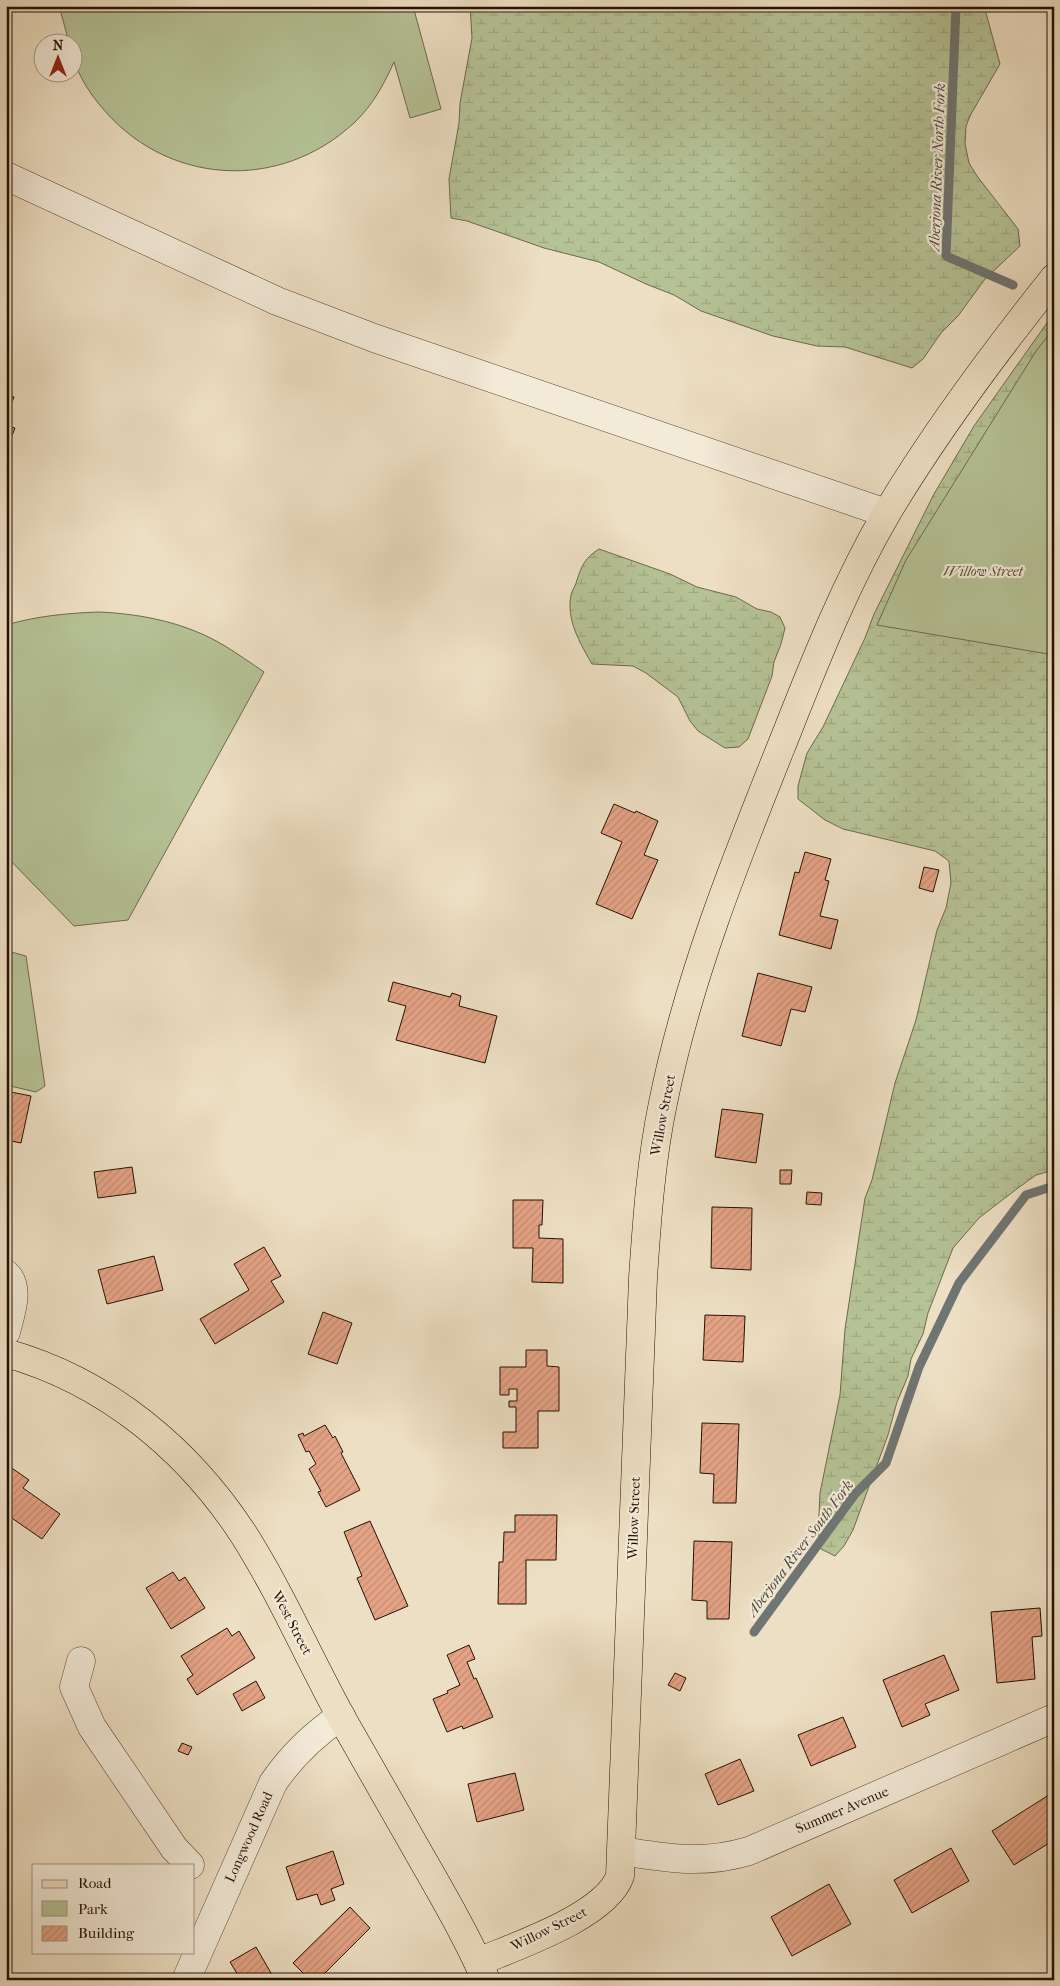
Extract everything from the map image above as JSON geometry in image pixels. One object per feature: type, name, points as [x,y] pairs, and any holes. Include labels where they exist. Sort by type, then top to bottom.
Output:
[{"type":"main road","name":"Willow Street","points":[[482,1971],[599,1904],[608,1896],[618,1882],[622,1851],[643,1278],[653,1165],[663,1102],[694,985],[712,926],[733,867],[826,636],[886,513],[963,396],[1054,278]]},
{"type":"main road","name":"West Street","points":[[6,1353],[62,1374],[129,1411],[196,1472],[224,1507],[245,1537],[267,1575],[341,1716],[454,1915],[482,1971]]},
{"type":"street","points":[[6,176],[277,301],[374,338],[886,513]]},
{"type":"street","points":[[6,1274],[12,1279],[14,1289],[6,1332]]},
{"type":"street","points":[[80,1661],[74,1688],[92,1727],[174,1848],[189,1864]]},
{"type":"street","name":"Longwood Road","points":[[186,1980],[273,1783],[288,1761],[305,1744],[341,1716]]},
{"type":"street","name":"Summer Avenue","points":[[622,1851],[687,1860],[716,1858],[744,1852],[1054,1718]]},
{"type":"street","points":[[195,1870],[222,1898]]},
{"type":"green space","points":[[59,6],[413,6],[441,109],[410,118],[394,62],[382,86],[367,109],[355,122],[325,145],[292,161],[258,169],[223,170],[189,164],[156,151],[126,131],[99,104],[82,78],[82,32],[66,32]]},
{"type":"green space","points":[[470,6],[984,6],[1000,64],[971,114],[966,126],[965,144],[969,163],[977,176],[1018,229],[1020,246],[985,279],[958,316],[941,333],[923,359],[912,368],[845,347],[817,346],[773,336],[701,311],[674,295],[599,262],[544,248],[467,221],[451,218],[449,179],[472,38]]},
{"type":"green space","points":[[1054,313],[1054,1170],[1036,1175],[979,1218],[953,1248],[928,1313],[923,1334],[911,1359],[908,1376],[897,1402],[888,1435],[853,1530],[844,1546],[835,1556],[821,1549],[818,1535],[820,1493],[840,1395],[845,1329],[865,1198],[872,1180],[895,1083],[916,1020],[937,930],[946,908],[951,883],[949,861],[935,851],[843,829],[825,820],[798,799],[798,786],[807,753],[823,727],[865,638],[874,614],[934,494],[974,426]]},
{"type":"green space","name":"Willow Street","points":[[1054,328],[1054,655],[877,625],[906,560],[1036,351]]},
{"type":"green space","points":[[599,549],[670,574],[697,587],[736,597],[757,609],[771,612],[780,617],[785,628],[774,662],[772,676],[748,739],[739,747],[725,748],[698,731],[690,721],[678,697],[646,673],[633,666],[592,664],[575,631],[570,613],[570,604],[582,566]]},
{"type":"green space","points":[[99,612],[132,615],[164,621],[195,631],[225,646],[264,672],[128,920],[74,926],[6,856],[6,625],[29,619]]},
{"type":"green space","points":[[11,952],[26,956],[45,1086],[36,1092],[6,1085],[6,953]]},
{"type":"building","points":[[6,394],[14,397],[6,417]]},
{"type":"building","points":[[6,425],[15,428],[8,446],[6,446]]},
{"type":"building","points":[[614,804],[658,821],[644,855],[658,860],[632,919],[596,904],[622,842],[601,833]]},
{"type":"building","points":[[805,852],[831,859],[825,880],[829,881],[820,916],[838,920],[831,949],[779,935],[795,872],[799,873]]},
{"type":"building","points":[[924,867],[939,870],[933,892],[919,888]]},
{"type":"building","points":[[758,973],[812,987],[805,1012],[791,1009],[781,1046],[742,1036]]},
{"type":"building","points":[[393,982],[450,997],[452,993],[461,996],[459,1006],[497,1016],[485,1063],[396,1040],[406,1006],[388,1001]]},
{"type":"building","points":[[6,1091],[31,1096],[21,1143],[6,1140]]},
{"type":"building","points":[[722,1109],[763,1114],[756,1163],[715,1157]]},
{"type":"building","points":[[132,1167],[136,1193],[98,1198],[94,1172]]},
{"type":"building","points":[[780,1170],[792,1170],[791,1184],[780,1184]]},
{"type":"building","points":[[807,1192],[822,1193],[821,1205],[806,1204]]},
{"type":"building","points":[[513,1200],[543,1200],[542,1225],[539,1225],[539,1238],[563,1239],[563,1283],[532,1282],[533,1248],[513,1248]]},
{"type":"building","points":[[712,1207],[752,1208],[751,1270],[711,1268]]},
{"type":"building","points":[[264,1247],[281,1276],[271,1281],[284,1302],[215,1344],[200,1319],[249,1290],[234,1264]]},
{"type":"building","points":[[154,1256],[163,1290],[107,1304],[98,1270]]},
{"type":"building","points":[[323,1312],[352,1323],[337,1364],[308,1354]]},
{"type":"building","points":[[705,1315],[745,1316],[743,1362],[703,1360]]},
{"type":"building","points":[[526,1350],[547,1350],[547,1366],[559,1367],[559,1411],[538,1411],[538,1448],[503,1448],[503,1432],[516,1432],[516,1407],[509,1407],[509,1401],[517,1401],[517,1389],[509,1389],[509,1395],[500,1395],[500,1367],[526,1367]]},
{"type":"building","points":[[702,1423],[739,1424],[736,1503],[713,1503],[714,1474],[700,1473]]},
{"type":"building","points":[[325,1425],[333,1438],[335,1436],[343,1452],[341,1453],[360,1490],[326,1507],[318,1492],[321,1491],[309,1469],[316,1464],[309,1451],[306,1452],[298,1435],[303,1433],[304,1436]]},
{"type":"building","points":[[6,1464],[29,1480],[23,1488],[60,1514],[42,1539],[6,1514]]},
{"type":"building","points":[[515,1515],[557,1515],[556,1560],[526,1560],[526,1604],[498,1604],[499,1562],[503,1562],[504,1532],[515,1532]]},
{"type":"building","points":[[370,1521],[408,1606],[375,1620],[357,1578],[362,1576],[344,1532]]},
{"type":"building","points":[[694,1541],[732,1542],[729,1619],[707,1619],[707,1601],[692,1600]]},
{"type":"building","points":[[173,1572],[179,1581],[185,1577],[205,1608],[171,1629],[146,1588]]},
{"type":"building","points":[[1040,1608],[1042,1636],[1032,1637],[1035,1679],[997,1683],[991,1612]]},
{"type":"building","points":[[227,1628],[232,1636],[239,1631],[255,1658],[197,1695],[187,1679],[193,1675],[181,1656]]},
{"type":"building","points":[[469,1645],[475,1659],[467,1662],[493,1717],[463,1729],[462,1726],[447,1732],[433,1699],[448,1693],[447,1691],[460,1685],[447,1655]]},
{"type":"building","points":[[944,1655],[959,1690],[925,1704],[930,1715],[902,1727],[883,1680]]},
{"type":"building","points":[[675,1673],[686,1678],[680,1691],[668,1685]]},
{"type":"building","points":[[256,1681],[265,1698],[242,1711],[233,1694]]},
{"type":"building","points":[[843,1717],[856,1747],[811,1766],[798,1735]]},
{"type":"building","points":[[182,1743],[192,1747],[188,1755],[178,1751]]},
{"type":"building","points":[[740,1759],[754,1791],[718,1805],[705,1774]]},
{"type":"building","points":[[515,1773],[524,1810],[477,1822],[468,1784]]},
{"type":"building","points":[[1052,1793],[1054,1796],[1054,1840],[1014,1865],[992,1831]]},
{"type":"building","points":[[951,1848],[969,1881],[912,1913],[894,1880]]},
{"type":"building","points":[[333,1851],[344,1884],[331,1889],[335,1900],[321,1905],[317,1894],[297,1900],[286,1867]]},
{"type":"building","points":[[829,1884],[851,1924],[792,1956],[771,1917]]},
{"type":"building","points":[[350,1907],[370,1928],[318,1980],[310,1980],[293,1963]]},
{"type":"building","points":[[256,1947],[275,1980],[241,1980],[230,1962]]},
{"type":"waterway","name":"Aberjona River North Fork","points":[[956,6],[946,256],[1013,285]]},
{"type":"waterway","name":"Aberjona River South Fork","points":[[754,1632],[855,1494],[886,1463],[919,1367],[959,1283],[1026,1195],[1054,1186]]}]
